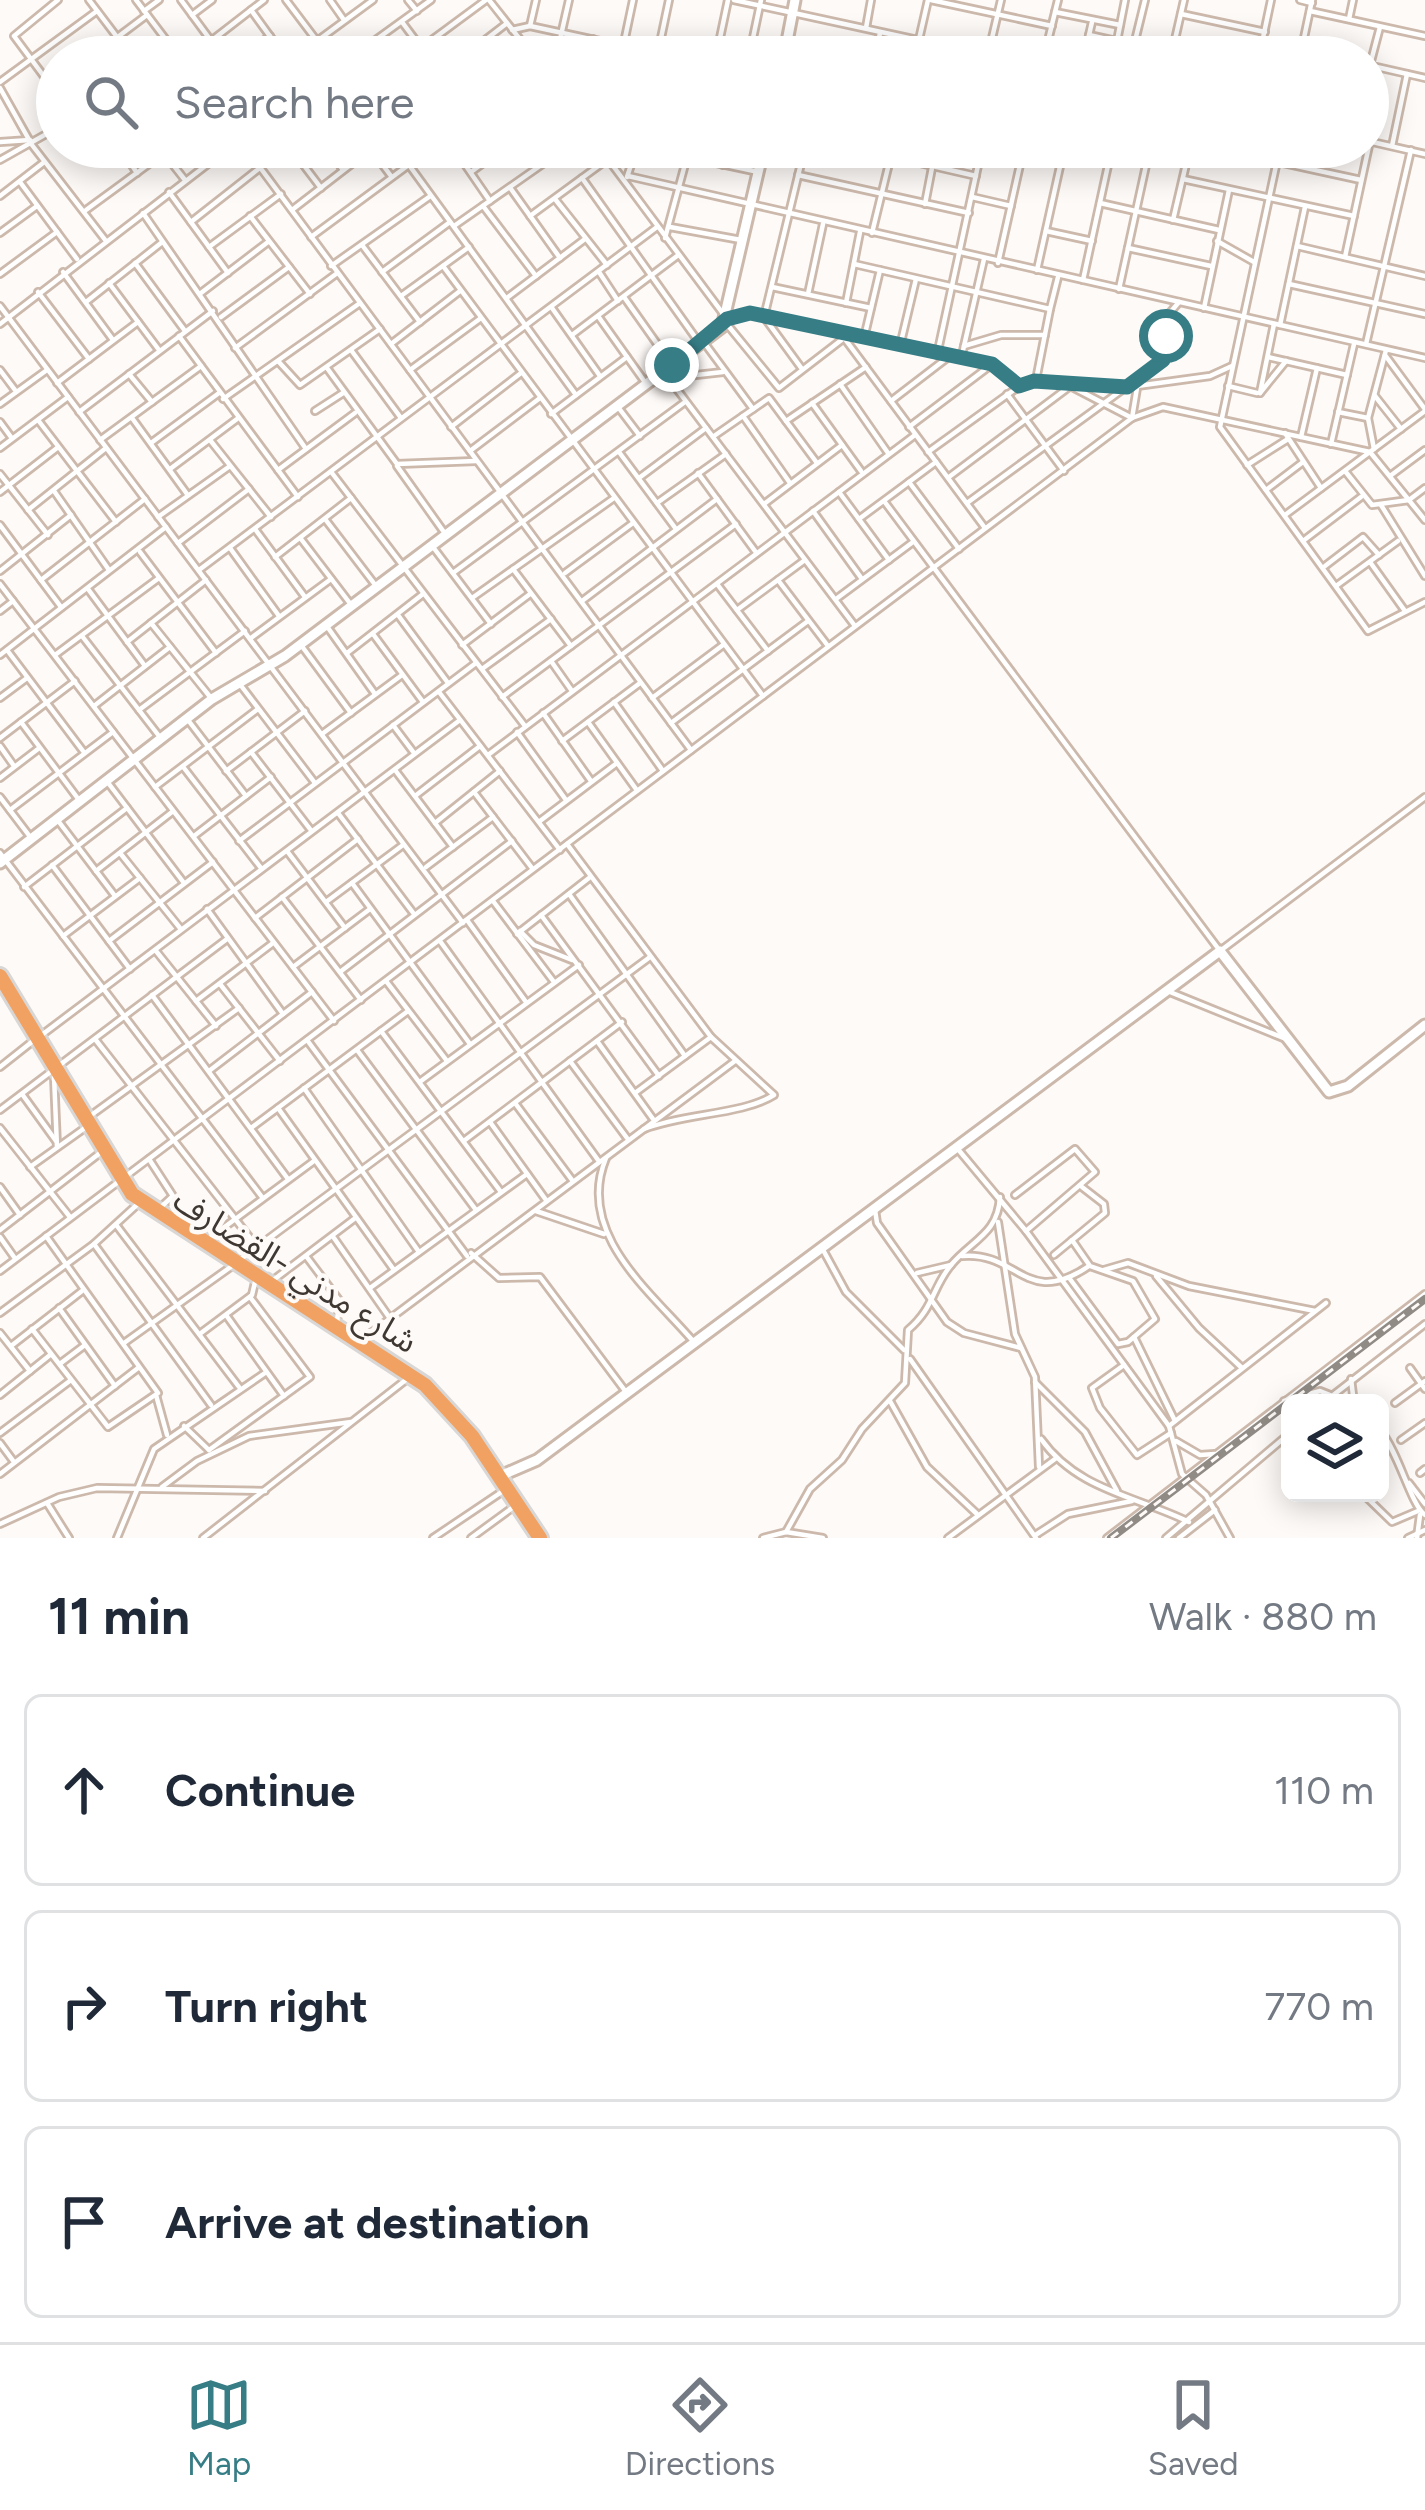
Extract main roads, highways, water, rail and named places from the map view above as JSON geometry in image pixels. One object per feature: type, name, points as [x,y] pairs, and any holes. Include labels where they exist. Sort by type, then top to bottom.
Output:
[{"type":"highway","name":"شارع مدني -القضارف","points":[[0,976],[120,1179],[140,1202],[412,1375],[452,1411],[540,1538]]},
{"type":"main road","points":[[788,36],[795,0]]},
{"type":"main road","points":[[2,858],[212,699],[301,645],[702,343],[726,321],[760,168]]},
{"type":"main road","points":[[502,1483],[1220,952],[1322,1086],[1335,1093],[1425,1025]]},
{"type":"railway","points":[[1111,1538],[1425,1299]]}]
